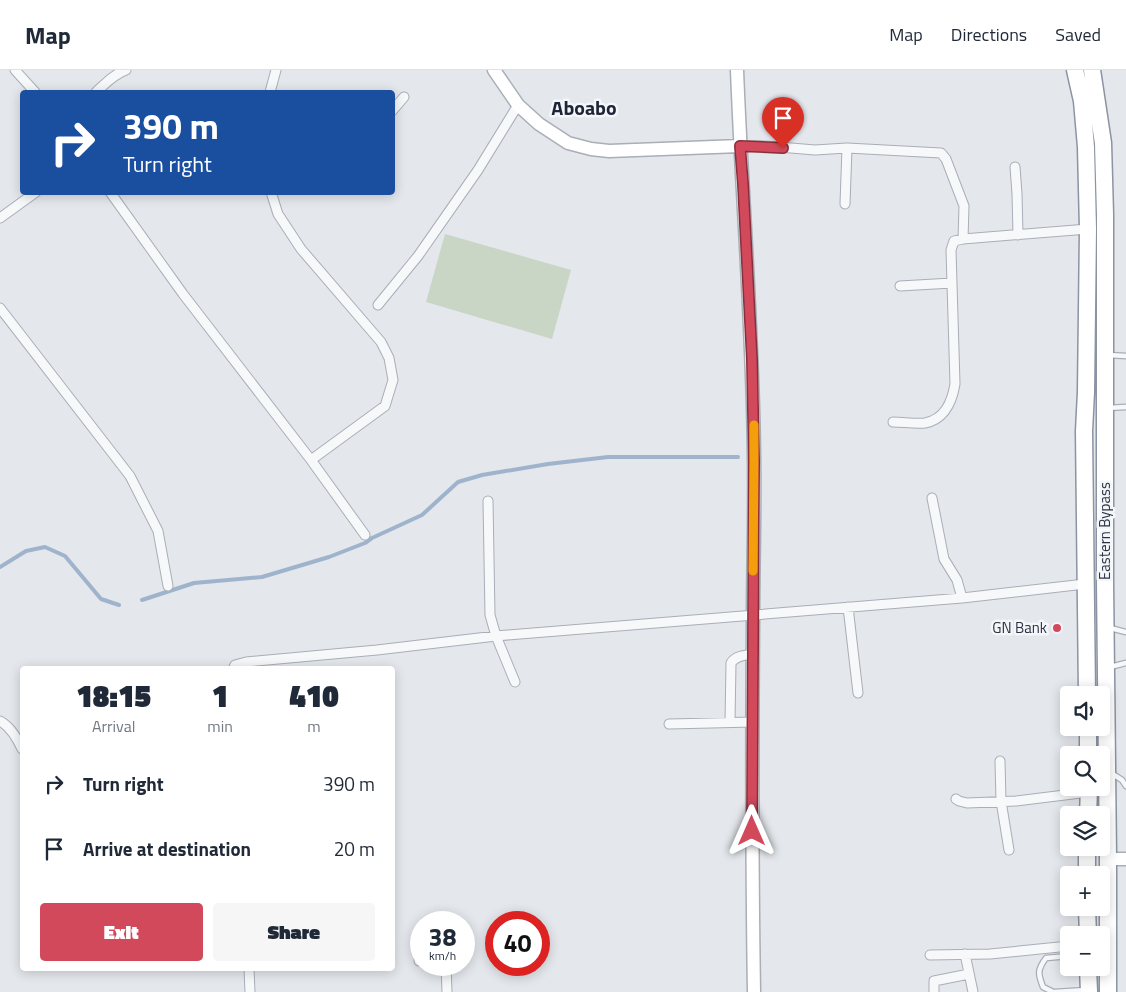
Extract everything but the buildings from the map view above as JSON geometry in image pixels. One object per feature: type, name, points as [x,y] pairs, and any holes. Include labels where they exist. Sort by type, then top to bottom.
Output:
[{"type":"highway","name":"Eastern Bypass","points":[[1075,70],[1082,101],[1086,147],[1088,229],[1084,431],[1087,686]]},
{"type":"highway","name":"Eastern Bypass","points":[[1092,70],[1103,143],[1107,746]]},
{"type":"highway","name":"Eastern Bypass","points":[[1103,796],[1094,860],[1108,992]]},
{"type":"highway","points":[[1088,976],[1089,991]]},
{"type":"street","points":[[15,70],[33,90]]},
{"type":"street","points":[[98,90],[110,78],[126,70]]},
{"type":"street","points":[[271,90],[276,70]]},
{"type":"street","points":[[494,70],[518,105],[539,124],[568,143],[590,149],[609,151],[767,146],[815,150],[847,148],[941,153],[946,158],[964,206],[963,239]]},
{"type":"street","points":[[737,70],[752,359],[754,461],[754,992]]},
{"type":"street","points":[[395,108],[404,97]]},
{"type":"street","points":[[378,305],[423,248],[478,170],[518,105]]},
{"type":"street","points":[[845,204],[847,148]]},
{"type":"street","points":[[1015,167],[1018,235]]},
{"type":"street","points":[[0,218],[32,195]]},
{"type":"street","points":[[112,195],[183,294],[311,460],[365,535]]},
{"type":"street","points":[[272,195],[278,214],[301,249],[380,342],[389,358],[393,380],[386,406],[311,460]]},
{"type":"street","points":[[893,422],[925,423],[941,416],[952,398],[955,384],[950,250],[954,241],[1088,229]]},
{"type":"street","points":[[900,286],[952,283]]},
{"type":"street","points":[[0,308],[130,476],[158,531],[168,586]]},
{"type":"street","points":[[932,498],[944,559],[957,580],[962,598]]},
{"type":"street","points":[[488,501],[490,614],[496,636],[515,682]]},
{"type":"street","points":[[234,666],[246,662],[377,650],[496,636],[962,598],[1085,584]]},
{"type":"street","points":[[848,607],[858,693]]},
{"type":"street","points":[[730,722],[731,663],[736,658],[753,654]]},
{"type":"street","points":[[0,721],[15,734],[20,745]]},
{"type":"street","points":[[669,724],[753,722]]},
{"type":"street","points":[[1000,761],[1002,801],[1009,850]]},
{"type":"street","points":[[956,799],[967,803],[1016,800],[1060,794]]},
{"type":"street","points":[[1094,860],[1126,859]]},
{"type":"street","points":[[930,954],[990,954],[1060,947]]},
{"type":"street","points":[[965,954],[973,992]]},
{"type":"street","points":[[249,971],[250,992]]},
{"type":"street","points":[[934,992],[934,981],[969,974]]},
{"type":"street","points":[[446,976],[447,992]]},
{"type":"lane","points":[[1104,354],[1126,356]]},
{"type":"lane","points":[[1104,408],[1126,407]]},
{"type":"lane","points":[[1106,627],[1126,632]]},
{"type":"lane","points":[[1106,668],[1126,663]]},
{"type":"lane","points":[[1110,772],[1122,780],[1126,786]]},
{"type":"lane","points":[[1060,957],[1046,958],[1040,965],[1038,975],[1043,987],[1054,992],[1089,991]]},
{"type":"green space","points":[[445,234],[571,270],[552,339],[426,302]]},
{"type":"waterway","points":[[142,600],[194,583],[262,577],[329,557],[365,543],[422,515],[458,482],[482,475],[548,464],[608,457],[738,457]]},
{"type":"waterway","points":[[0,567],[26,551],[45,547],[65,556],[101,599],[119,605]]},
{"type":"slow traffic","points":[[753,571],[754,425]]},
{"type":"place","name":"GN Bank","points":[[1057,628]]},
{"type":"district","name":"Aboabo","points":[[584,108]]},
{"type":"route","points":[[752,831],[754,461],[752,359],[740,146],[783,148]]}]
